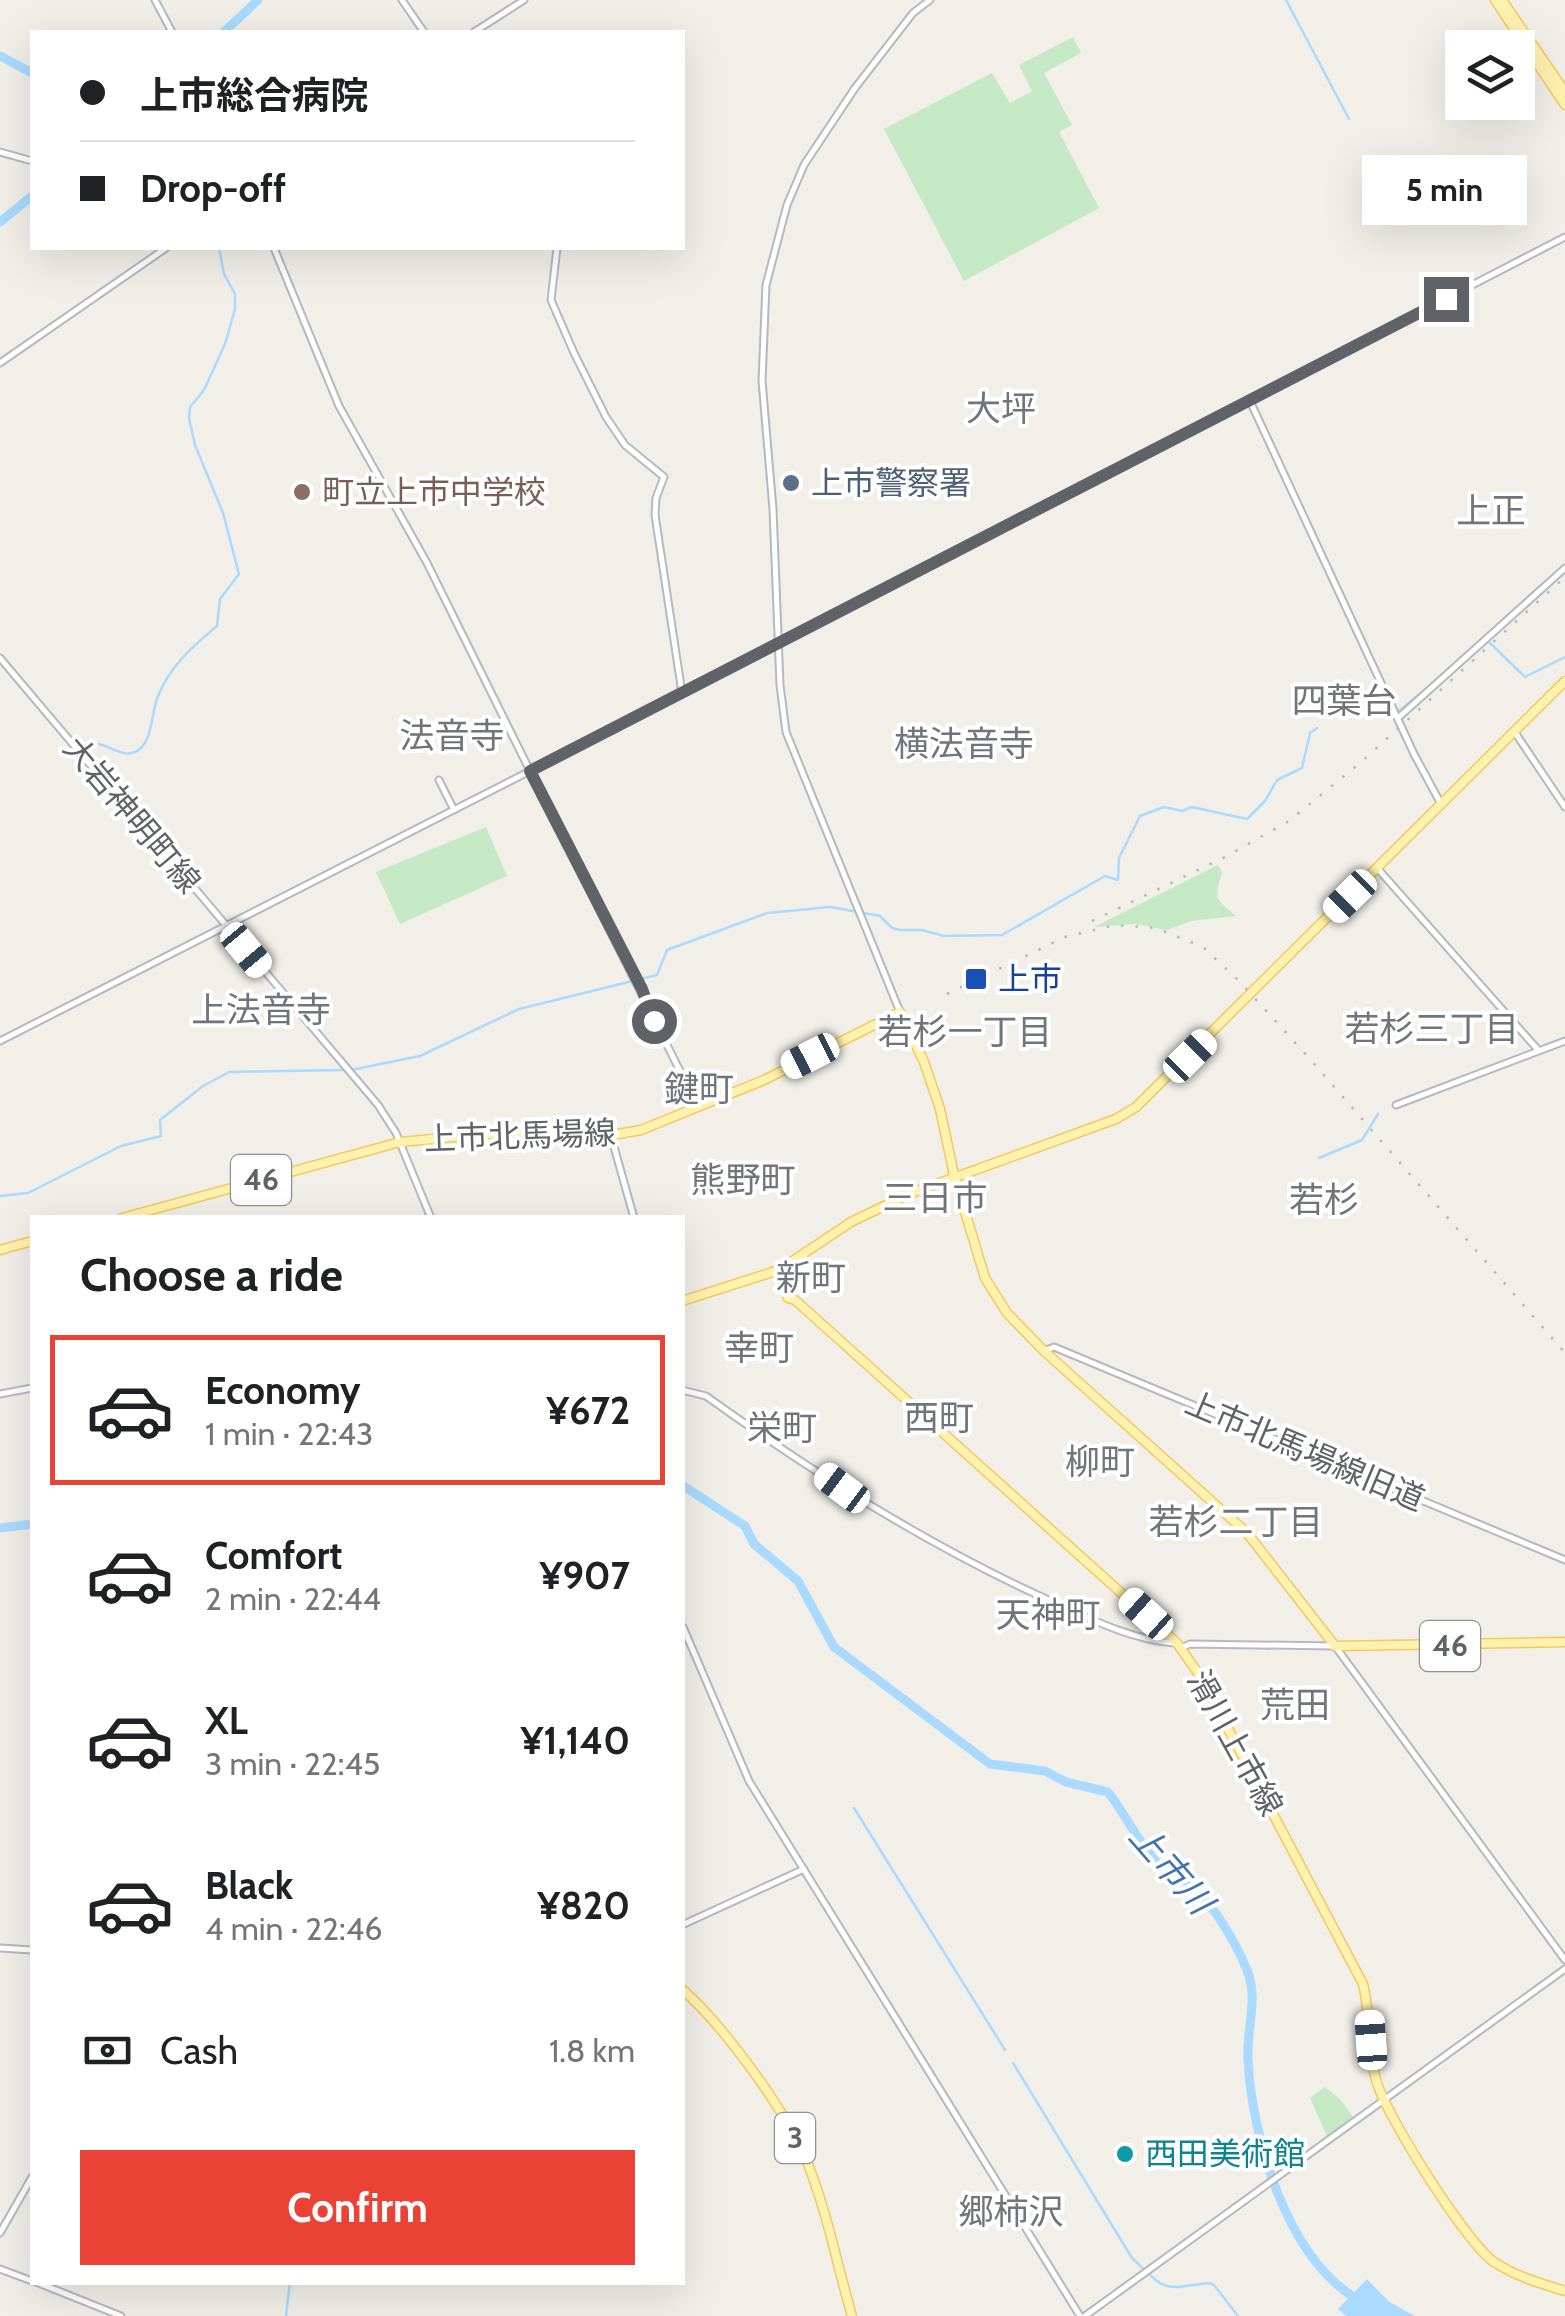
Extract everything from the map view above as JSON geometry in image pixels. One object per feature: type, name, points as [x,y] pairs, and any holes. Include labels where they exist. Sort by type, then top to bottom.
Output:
[{"type":"main road","points":[[1494,0],[1565,105]]},
{"type":"main road","points":[[1502,0],[1564,87]]},
{"type":"main road","points":[[685,1300],[779,1270],[851,1222],[954,1175],[1104,1123],[1136,1106],[1565,681]]},
{"type":"main road","points":[[900,1012],[924,1062],[940,1109],[954,1175],[984,1278],[1007,1313],[1044,1351],[1248,1533],[1335,1646]]},
{"type":"main road","name":"上市北馬場線","points":[[133,1215],[400,1142],[488,1134],[551,1134],[589,1139],[662,1123],[764,1080],[900,1012]]},
{"type":"main road","points":[[0,1250],[30,1242]]},
{"type":"main road","name":"滑川上市線","points":[[779,1270],[788,1298],[795,1300],[1179,1646],[1200,1676],[1356,1967],[1366,1996],[1372,2064],[1384,2100],[1459,2225],[1480,2250],[1508,2270],[1565,2292]]},
{"type":"main road","name":"46","points":[[1335,1646],[1565,1642]]},
{"type":"main road","name":"3","points":[[685,1992],[717,2025],[799,2143],[852,2316]]},
{"type":"street","points":[[155,0],[171,30]]},
{"type":"street","points":[[402,0],[423,30]]},
{"type":"street","points":[[477,30],[524,0]]},
{"type":"street","points":[[900,1012],[790,745],[782,709],[762,350],[766,285],[795,183],[826,130],[913,13],[930,0]]},
{"type":"street","points":[[0,152],[30,160]]},
{"type":"street","points":[[0,1041],[1565,237]]},
{"type":"street","points":[[0,364],[163,250]]},
{"type":"street","points":[[275,250],[339,406],[427,562],[698,1106]]},
{"type":"street","points":[[557,250],[551,300],[574,353],[606,417],[625,445],[664,476],[655,515],[682,693]]},
{"type":"street","points":[[1250,400],[1441,804]]},
{"type":"street","points":[[1398,718],[1565,568]]},
{"type":"street","name":"大岩神明町線","points":[[0,658],[378,1105],[400,1142],[430,1215]]},
{"type":"street","points":[[1514,731],[1565,807]]},
{"type":"street","points":[[439,780],[454,810]]},
{"type":"street","points":[[1378,869],[1539,1051]]},
{"type":"street","points":[[1396,1106],[1565,1040]]},
{"type":"street","points":[[611,1136],[633,1215]]},
{"type":"street","name":"上市北馬場線旧道","points":[[1044,1351],[1054,1346],[1565,1560]]},
{"type":"street","points":[[0,1394],[30,1388]]},
{"type":"street","points":[[685,1391],[706,1396],[842,1488],[980,1570],[1133,1637],[1179,1646],[1335,1646],[1565,1960]]},
{"type":"street","points":[[685,1633],[749,1780],[1082,2316],[1565,1969]]},
{"type":"street","points":[[685,1924],[804,1869]]},
{"type":"street","points":[[0,1948],[30,1950]]},
{"type":"street","points":[[0,2233],[30,2181]]},
{"type":"street","points":[[0,2270],[30,2281]]},
{"type":"street","points":[[42,2285],[122,2316]]},
{"type":"green space","points":[[1073,37],[1081,53],[1044,73],[1072,125],[1059,132],[1099,208],[964,281],[884,129],[992,73],[1010,103],[1032,91],[1019,65]]},
{"type":"green space","points":[[486,827],[507,876],[400,924],[376,872]]},
{"type":"green space","points":[[1218,865],[1222,872],[1218,897],[1236,916],[1191,921],[1167,930],[1135,924],[1094,927]]},
{"type":"green space","points":[[1325,2087],[1353,2117],[1327,2136],[1310,2098]]},
{"type":"water","points":[[1367,2279],[1388,2301],[1415,2316],[1346,2316],[1338,2309]]},
{"type":"waterway","points":[[226,30],[258,0]]},
{"type":"waterway","points":[[1286,0],[1349,119]]},
{"type":"waterway","points":[[0,56],[30,72]]},
{"type":"waterway","points":[[0,222],[30,198]]},
{"type":"waterway","points":[[84,744],[129,753],[141,748],[163,685],[183,657],[217,626],[220,599],[239,574],[223,513],[195,445],[189,418],[190,407],[204,390],[225,344],[235,309],[235,294],[224,274],[219,250]]},
{"type":"waterway","points":[[1487,640],[1525,677],[1565,657]]},
{"type":"waterway","points":[[1382,716],[1399,711],[1431,685]]},
{"type":"waterway","points":[[351,1070],[420,1056],[519,1009],[657,975],[667,950],[767,913],[830,907],[880,916],[900,930],[944,936],[1002,935],[1105,876],[1118,880],[1119,858],[1140,816],[1164,807],[1182,811],[1192,807],[1247,819],[1265,801],[1277,780],[1302,768],[1310,733],[1317,728]]},
{"type":"waterway","points":[[0,1196],[28,1193],[121,1146],[161,1136],[160,1120],[203,1086],[229,1072],[343,1070]]},
{"type":"waterway","points":[[1319,1158],[1362,1140],[1378,1114]]},
{"type":"waterway","name":"上市川","points":[[685,1487],[745,1526],[754,1544],[798,1581],[834,1647],[990,1764],[1045,1771],[1066,1782],[1108,1792],[1153,1859],[1193,1887],[1209,1905],[1237,1948],[1250,1981],[1251,2091],[1278,2194],[1312,2256],[1334,2281],[1359,2300]]},
{"type":"waterway","name":"上市川","points":[[0,1528],[30,1524]]},
{"type":"waterway","points":[[854,1808],[1005,2050]]},
{"type":"waterway","points":[[1013,2063],[1132,2258],[1165,2286],[1214,2285],[1238,2316]]},
{"type":"waterway","points":[[286,2316],[290,2285]]},
{"type":"railway","points":[[1092,921],[1227,856],[1289,821],[1360,763],[1565,577]]},
{"type":"railway","points":[[947,994],[1065,937],[1115,925],[1156,928],[1203,947],[1310,1059],[1565,1353]]},
{"type":"place","name":"上市警察署","points":[[791,483]]},
{"type":"place","name":"町立上市中学校","points":[[302,492]]},
{"type":"place","name":"上市","points":[[976,979]]},
{"type":"place","name":"西田美術館","points":[[1125,2154]]},
{"type":"district","name":"大坪","points":[[1001,409]]},
{"type":"district","name":"上正","points":[[1491,511]]},
{"type":"district","name":"四葉台","points":[[1344,701]]},
{"type":"district","name":"法音寺","points":[[452,736]]},
{"type":"district","name":"横法音寺","points":[[964,744]]},
{"type":"district","name":"上法音寺","points":[[261,1010]]},
{"type":"district","name":"若杉三丁目","points":[[1432,1029]]},
{"type":"district","name":"若杉一丁目","points":[[965,1032]]},
{"type":"district","name":"鍵町","points":[[699,1089]]},
{"type":"district","name":"熊野町","points":[[743,1180]]},
{"type":"district","name":"三日市","points":[[935,1198]]},
{"type":"district","name":"若杉","points":[[1324,1200]]},
{"type":"district","name":"新町","points":[[811,1278]]},
{"type":"district","name":"幸町","points":[[759,1348]]},
{"type":"district","name":"西町","points":[[939,1418]]},
{"type":"district","name":"栄町","points":[[782,1428]]},
{"type":"district","name":"柳町","points":[[1100,1462]]},
{"type":"district","name":"若杉二丁目","points":[[1236,1522]]},
{"type":"district","name":"天神町","points":[[1048,1615]]},
{"type":"district","name":"荒田","points":[[1295,1705]]},
{"type":"district","name":"郷柿沢","points":[[1011,2212]]},
{"type":"route","points":[[654,1021],[642,989],[530,771],[1446,299]]}]
